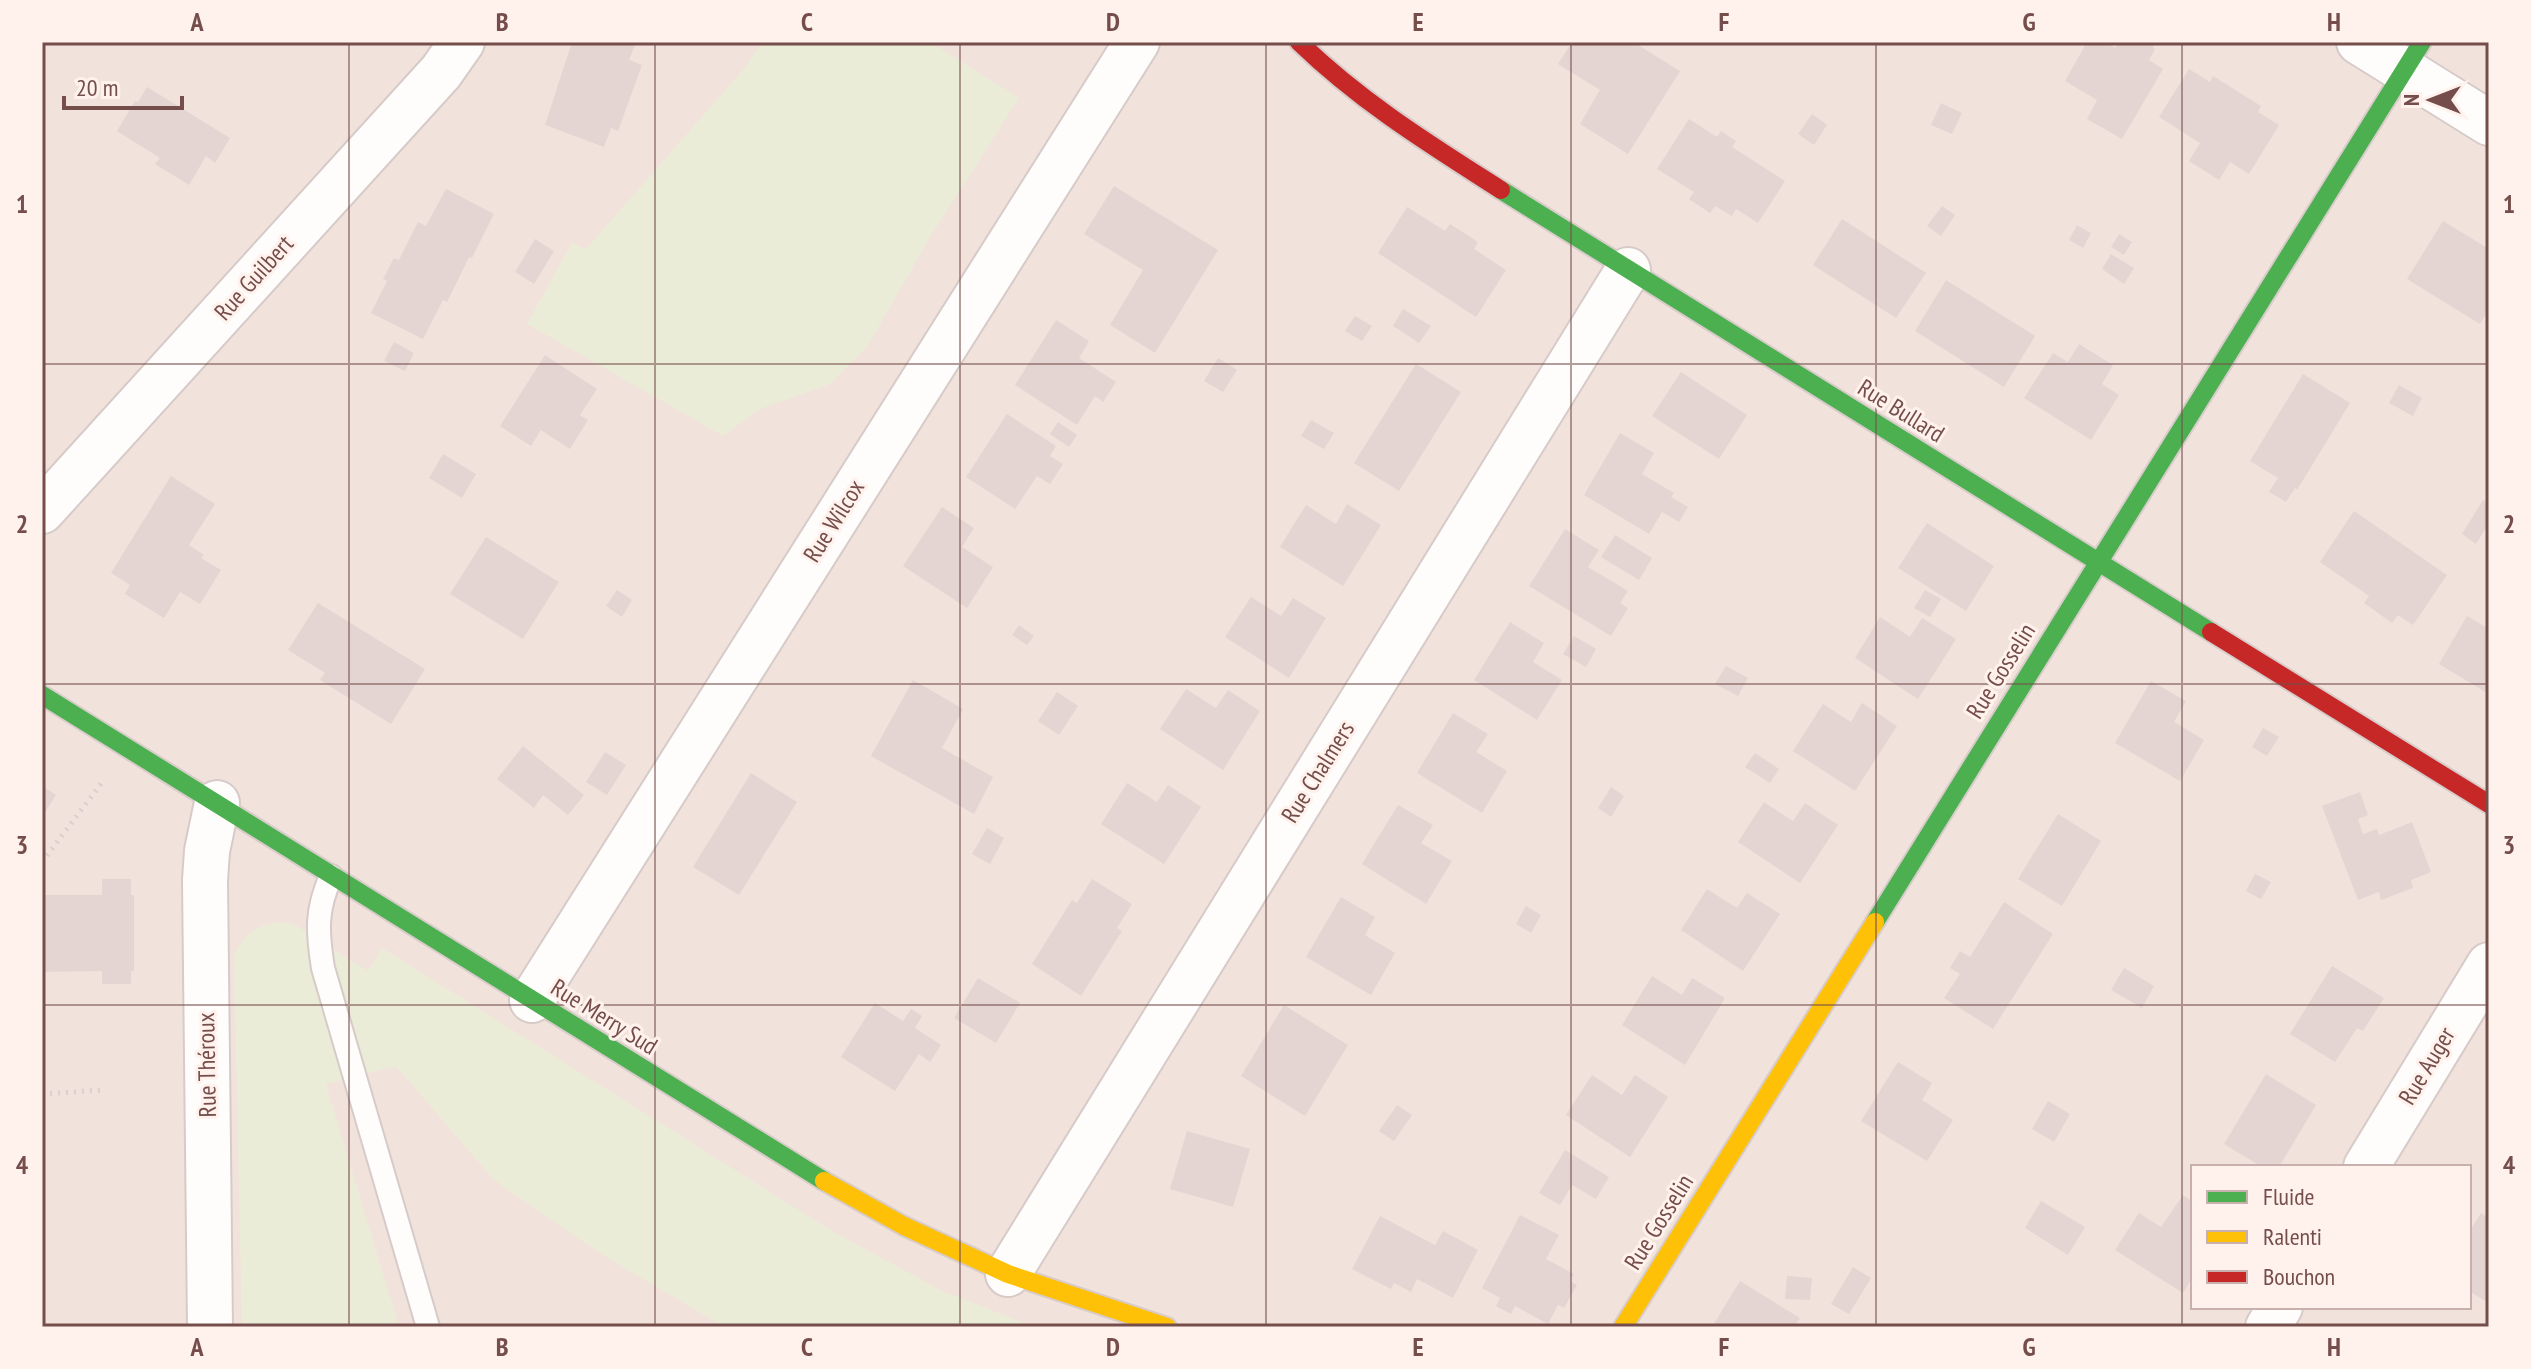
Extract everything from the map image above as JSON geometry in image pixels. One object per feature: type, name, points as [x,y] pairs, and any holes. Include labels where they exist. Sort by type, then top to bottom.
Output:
[{"type":"street","name":"Rue Guilbert","points":[[42,511],[441,72],[462,42]]},
{"type":"street","name":"Rue Wilcox","points":[[532,1000],[1137,42]]},
{"type":"street","name":"Rue Bullard","points":[[1299,42],[1335,77],[1387,117],[2489,804]]},
{"type":"street","points":[[2359,42],[2414,56],[2489,123]]},
{"type":"street","name":"Rue Gosselin","points":[[1623,1327],[2414,56]]},
{"type":"street","name":"Rue Chalmers","points":[[1008,1274],[1628,270]]},
{"type":"street","name":"Rue Merry Sud","points":[[42,695],[835,1188],[904,1226],[1008,1274],[1167,1327]]},
{"type":"street","name":"Rue Théroux","points":[[210,1327],[205,880],[217,803]]},
{"type":"street","name":"Rue Auger","points":[[2367,1165],[2489,965]]},
{"type":"street","points":[[2268,1327],[2279,1309]]},
{"type":"lane","points":[[331,876],[321,899],[317,933],[323,968],[428,1327]]},
{"type":"path","points":[[42,862],[99,789],[123,746]]},
{"type":"path","points":[[42,1094],[102,1090]]},
{"type":"shaded area","points":[[42,42],[2489,42],[2489,1327],[42,1327]]},
{"type":"green space","points":[[762,42],[930,42],[1019,98],[930,237],[867,347],[830,384],[760,409],[723,436],[527,324],[572,243],[586,249],[744,69]]},
{"type":"green space","points":[[282,922],[297,926],[368,971],[382,948],[832,1231],[942,1291],[1035,1327],[724,1327],[598,1252],[494,1180],[396,1066],[326,1084],[399,1327],[242,1327],[234,955],[253,931]]},
{"type":"building","points":[[572,42],[636,42],[629,60],[642,65],[618,131],[611,128],[604,147],[545,125]]},
{"type":"building","points":[[1572,42],[1633,42],[1680,71],[1628,154],[1580,124],[1600,90],[1558,64]]},
{"type":"building","points":[[2087,42],[2105,42],[2115,48],[2119,42],[2156,42],[2149,60],[2163,69],[2122,139],[2087,119],[2097,100],[2065,81]]},
{"type":"building","points":[[2189,69],[2210,82],[2213,76],[2261,106],[2258,112],[2279,125],[2249,174],[2230,162],[2219,180],[2189,161],[2200,143],[2159,117]]},
{"type":"building","points":[[147,87],[230,138],[215,163],[206,156],[189,185],[155,164],[160,158],[117,131]]},
{"type":"building","points":[[1941,103],[1962,113],[1952,134],[1931,125]]},
{"type":"building","points":[[1812,114],[1827,125],[1814,145],[1798,134]]},
{"type":"building","points":[[1689,119],[1717,137],[1721,131],[1736,141],[1732,147],[1785,181],[1758,223],[1736,209],[1732,216],[1715,206],[1710,213],[1689,199],[1694,192],[1657,169]]},
{"type":"building","points":[[1114,186],[1218,250],[1155,353],[1110,325],[1143,270],[1084,234]]},
{"type":"building","points":[[446,189],[494,214],[472,258],[469,257],[447,302],[443,300],[423,339],[371,313],[387,281],[383,279],[394,258],[399,260],[418,222],[426,226]]},
{"type":"building","points":[[1942,206],[1955,215],[1941,236],[1927,226]]},
{"type":"building","points":[[1407,207],[1445,231],[1450,224],[1478,242],[1474,249],[1506,270],[1476,317],[1378,253]]},
{"type":"building","points":[[1842,219],[1926,273],[1896,318],[1813,265]]},
{"type":"building","points":[[2443,221],[2489,249],[2489,309],[2480,324],[2407,279]]},
{"type":"building","points":[[2077,225],[2091,233],[2083,248],[2069,240]]},
{"type":"building","points":[[2119,234],[2132,242],[2124,255],[2111,247]]},
{"type":"building","points":[[535,239],[554,251],[534,284],[515,272]]},
{"type":"building","points":[[2111,254],[2134,268],[2124,284],[2102,269]]},
{"type":"building","points":[[1946,280],[2035,336],[2004,387],[1915,331]]},
{"type":"building","points":[[1403,309],[1431,326],[1419,343],[1393,326]]},
{"type":"building","points":[[1355,316],[1372,326],[1362,341],[1345,331]]},
{"type":"building","points":[[1056,320],[1089,341],[1079,358],[1116,382],[1103,402],[1095,396],[1077,425],[1015,385]]},
{"type":"building","points":[[394,342],[414,353],[405,371],[384,361]]},
{"type":"building","points":[[2079,344],[2113,365],[2102,384],[2119,395],[2091,440],[2024,398],[2053,353],[2068,362]]},
{"type":"building","points":[[545,355],[597,389],[580,415],[588,420],[570,449],[541,430],[531,446],[500,426]]},
{"type":"building","points":[[1218,358],[1237,370],[1223,392],[1204,381]]},
{"type":"building","points":[[1416,364],[1461,392],[1399,491],[1354,463]]},
{"type":"building","points":[[1681,372],[1747,415],[1719,459],[1652,416]]},
{"type":"building","points":[[2303,374],[2350,403],[2297,490],[2295,488],[2286,502],[2269,492],[2278,478],[2250,461]]},
{"type":"building","points":[[2399,385],[2422,398],[2413,416],[2389,403]]},
{"type":"building","points":[[1007,414],[1056,446],[1050,456],[1063,464],[1050,484],[1037,476],[1015,509],[966,477]]},
{"type":"building","points":[[1311,420],[1334,433],[1324,449],[1301,436]]},
{"type":"building","points":[[1058,422],[1077,435],[1069,447],[1050,434]]},
{"type":"building","points":[[1620,433],[1654,453],[1642,474],[1674,493],[1671,497],[1688,507],[1679,522],[1662,512],[1649,534],[1584,495]]},
{"type":"building","points":[[443,454],[476,474],[462,498],[429,478]]},
{"type":"building","points":[[171,476],[215,504],[189,545],[204,555],[201,558],[221,570],[200,604],[180,592],[164,618],[125,594],[130,585],[111,573]]},
{"type":"building","points":[[2483,500],[2489,504],[2489,523],[2476,544],[2462,534]]},
{"type":"building","points":[[1347,504],[1381,525],[1343,586],[1280,547],[1306,505],[1336,524]]},
{"type":"building","points":[[942,507],[974,528],[962,547],[993,567],[967,608],[903,566]]},
{"type":"building","points":[[2354,511],[2447,575],[2413,625],[2398,615],[2392,623],[2364,603],[2369,596],[2320,562]]},
{"type":"building","points":[[1927,523],[1994,566],[1966,611],[1898,568]]},
{"type":"building","points":[[1565,529],[1599,550],[1588,567],[1628,591],[1620,603],[1628,608],[1611,636],[1529,586]]},
{"type":"building","points":[[1615,535],[1652,558],[1639,580],[1601,557]]},
{"type":"building","points":[[486,537],[559,582],[523,639],[450,594]]},
{"type":"building","points":[[617,590],[632,600],[622,617],[606,606]]},
{"type":"building","points":[[1925,590],[1941,599],[1930,617],[1914,608]]},
{"type":"building","points":[[1251,597],[1281,616],[1293,598],[1326,618],[1289,678],[1225,637]]},
{"type":"building","points":[[318,603],[425,669],[391,724],[320,680],[325,673],[288,650]]},
{"type":"building","points":[[2467,616],[2489,629],[2489,694],[2439,664]]},
{"type":"building","points":[[1880,617],[1910,637],[1922,618],[1956,639],[1918,699],[1855,658]]},
{"type":"building","points":[[1510,622],[1544,643],[1533,662],[1562,680],[1537,720],[1474,680]]},
{"type":"building","points":[[1019,625],[1034,636],[1027,645],[1012,635]]},
{"type":"building","points":[[1574,636],[1596,649],[1586,667],[1563,654]]},
{"type":"building","points":[[1726,666],[1748,678],[1738,696],[1715,684]]},
{"type":"building","points":[[913,680],[963,709],[942,748],[993,777],[974,814],[871,756]]},
{"type":"building","points":[[2151,681],[2186,701],[2174,722],[2204,740],[2180,781],[2115,743]]},
{"type":"building","points":[[1186,689],[1216,708],[1228,690],[1260,711],[1223,770],[1160,729]]},
{"type":"building","points":[[1057,692],[1078,706],[1059,735],[1038,721]]},
{"type":"building","points":[[1862,703],[1897,726],[1855,791],[1793,751],[1823,704],[1851,722]]},
{"type":"building","points":[[1453,713],[1488,734],[1476,752],[1507,771],[1482,813],[1417,773]]},
{"type":"building","points":[[2263,728],[2279,737],[2267,756],[2252,747]]},
{"type":"building","points":[[523,746],[584,795],[568,815],[543,795],[534,808],[497,779]]},
{"type":"building","points":[[605,752],[626,765],[607,795],[586,782]]},
{"type":"building","points":[[1755,753],[1779,769],[1770,783],[1745,767]]},
{"type":"building","points":[[751,773],[797,802],[739,895],[693,867]]},
{"type":"building","points":[[1127,783],[1157,802],[1168,785],[1201,807],[1164,864],[1101,824]]},
{"type":"building","points":[[42,786],[56,795],[42,817]]},
{"type":"building","points":[[1611,787],[1624,796],[1611,817],[1598,808]]},
{"type":"building","points":[[2360,792],[2368,815],[2358,819],[2363,834],[2377,829],[2379,835],[2412,822],[2431,872],[2411,880],[2413,888],[2381,900],[2379,892],[2358,900],[2322,806]]},
{"type":"building","points":[[1764,802],[1793,821],[1805,803],[1838,825],[1800,883],[1738,842]]},
{"type":"building","points":[[1398,805],[1433,825],[1421,843],[1452,861],[1426,904],[1362,864]]},
{"type":"building","points":[[2058,814],[2101,841],[2062,906],[2018,879]]},
{"type":"building","points":[[987,828],[1004,838],[990,864],[972,854]]},
{"type":"building","points":[[2255,874],[2271,882],[2261,899],[2246,891]]},
{"type":"building","points":[[102,879],[131,879],[131,895],[134,895],[134,971],[131,971],[131,984],[102,984],[102,971],[42,972],[42,895],[102,895]]},
{"type":"building","points":[[1092,879],[1132,904],[1117,928],[1122,931],[1081,996],[1032,964],[1072,900],[1077,903]]},
{"type":"building","points":[[1707,889],[1737,908],[1747,893],[1780,914],[1743,971],[1681,930]]},
{"type":"building","points":[[1341,897],[1375,917],[1365,935],[1395,953],[1371,995],[1306,957]]},
{"type":"building","points":[[2004,902],[2053,934],[1993,1029],[1944,998],[1960,974],[1950,968],[1960,951],[1970,957]]},
{"type":"building","points":[[1526,906],[1541,915],[1531,933],[1516,924]]},
{"type":"building","points":[[2332,966],[2384,998],[2363,1031],[2357,1028],[2335,1062],[2290,1034]]},
{"type":"building","points":[[2124,968],[2154,986],[2142,1008],[2111,990]]},
{"type":"building","points":[[1652,976],[1682,995],[1692,978],[1725,998],[1685,1065],[1622,1025]]},
{"type":"building","points":[[978,978],[1020,1003],[996,1043],[954,1018]]},
{"type":"building","points":[[875,1003],[903,1021],[911,1009],[922,1016],[915,1028],[941,1045],[930,1062],[919,1054],[895,1091],[841,1057]]},
{"type":"building","points":[[1284,1005],[1348,1045],[1305,1116],[1241,1076]]},
{"type":"building","points":[[1898,1062],[1932,1083],[1922,1100],[1953,1120],[1927,1161],[1861,1121]]},
{"type":"building","points":[[2266,1074],[2316,1105],[2280,1165],[2259,1165],[2224,1144]]},
{"type":"building","points":[[1592,1075],[1622,1095],[1635,1075],[1668,1097],[1630,1157],[1566,1115]]},
{"type":"building","points":[[2048,1101],[2070,1114],[2054,1142],[2032,1129]]},
{"type":"building","points":[[1397,1105],[1412,1115],[1394,1141],[1379,1131]]},
{"type":"building","points":[[1187,1131],[1250,1149],[1233,1207],[1170,1189]]},
{"type":"building","points":[[1565,1150],[1609,1177],[1596,1199],[1572,1185],[1560,1205],[1539,1193]]},
{"type":"building","points":[[2183,1195],[2191,1201],[2191,1280],[2183,1293],[2115,1250],[2139,1213],[2161,1227]]},
{"type":"building","points":[[2041,1201],[2085,1227],[2068,1255],[2025,1228]]},
{"type":"building","points":[[2481,1213],[2489,1218],[2489,1303],[2471,1292],[2471,1229]]},
{"type":"building","points":[[1520,1215],[1559,1235],[1546,1259],[1574,1274],[1570,1281],[1577,1285],[1564,1308],[1558,1305],[1548,1324],[1515,1306],[1511,1314],[1496,1306],[1500,1298],[1482,1288]]},
{"type":"building","points":[[1380,1216],[1435,1245],[1443,1231],[1478,1250],[1453,1298],[1417,1279],[1411,1292],[1394,1283],[1391,1289],[1352,1269]]},
{"type":"building","points":[[1853,1267],[1871,1278],[1849,1314],[1831,1304]]},
{"type":"building","points":[[1787,1276],[1812,1278],[1810,1300],[1785,1299]]},
{"type":"building","points":[[1740,1281],[1800,1318],[1794,1327],[1712,1327]]},
{"type":"traffic: fast","points":[[1875,922],[2422,42]]},
{"type":"traffic: fast","points":[[1501,190],[2211,632]]},
{"type":"traffic: fast","points":[[42,695],[824,1181]]},
{"type":"traffic: slow","points":[[1623,1327],[1875,922]]},
{"type":"traffic: slow","points":[[824,1181],[904,1226],[1008,1274],[1167,1327]]},
{"type":"traffic: jam","points":[[1299,42],[1371,103],[1501,190]]},
{"type":"traffic: jam","points":[[2211,632],[2489,804]]}]
